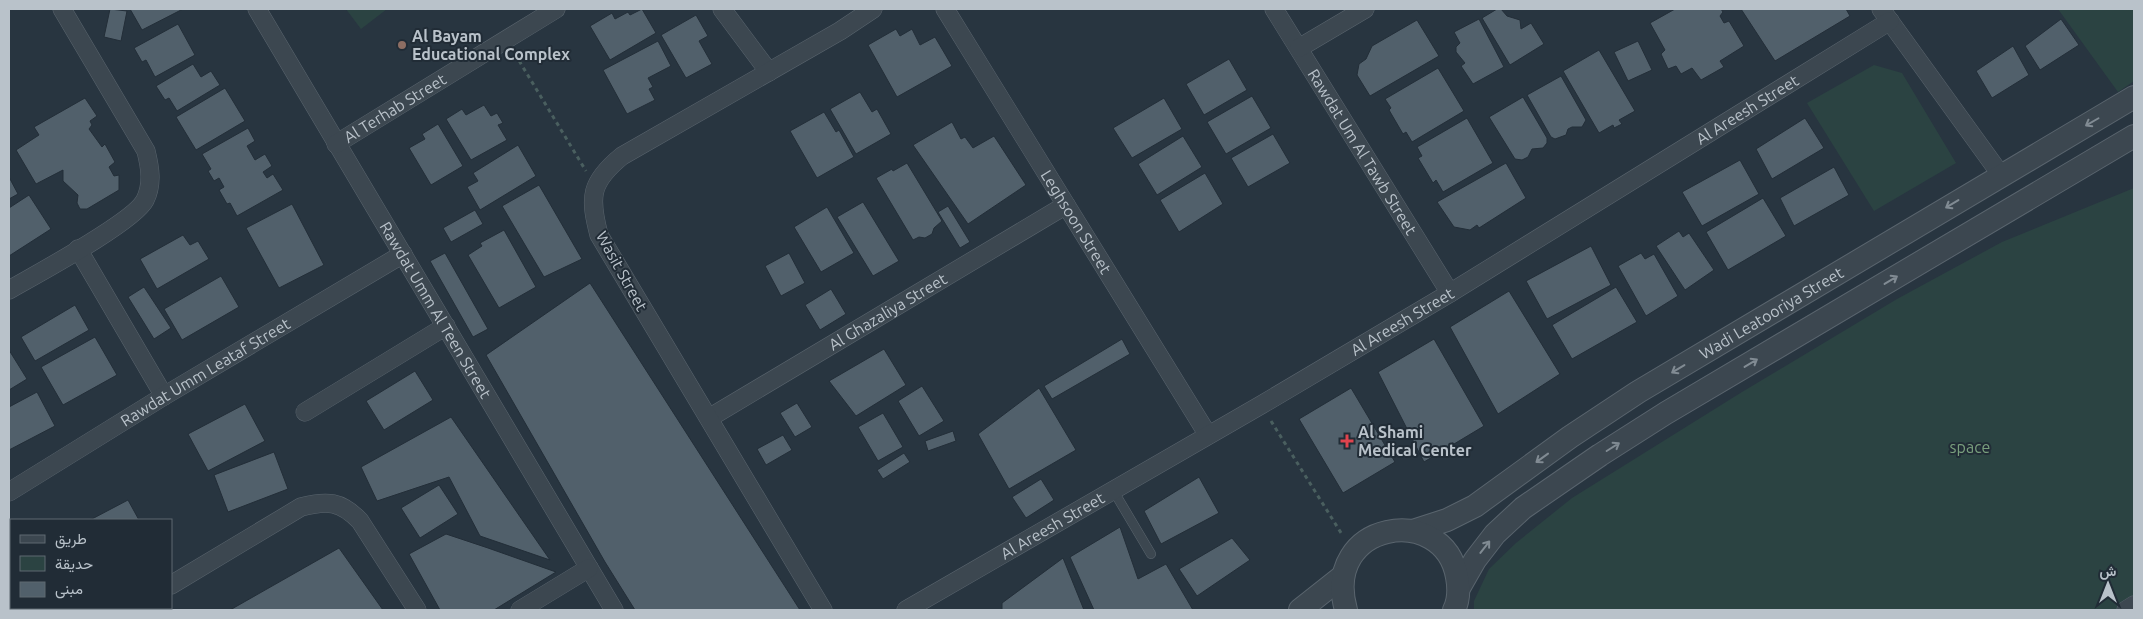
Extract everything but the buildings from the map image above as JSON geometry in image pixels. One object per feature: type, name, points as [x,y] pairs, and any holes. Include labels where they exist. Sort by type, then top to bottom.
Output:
[{"type":"street","points":[[9,290],[78,249],[133,213],[145,200],[150,182],[150,166],[146,151],[62,9]]},
{"type":"street","name":"Rawdat Umm Al Teen Street","points":[[257,9],[614,610]]},
{"type":"street","name":"Al Terhab Street","points":[[336,144],[556,9]]},
{"type":"street","points":[[722,9],[769,72]]},
{"type":"street","name":"Wasit Street","points":[[822,610],[599,235],[592,210],[595,186],[608,167],[622,156],[840,31],[873,9]]},
{"type":"street","name":"Leghsoon Street","points":[[945,9],[1208,435]]},
{"type":"street","name":"Rawdat Um Al Tawb Street","points":[[1274,9],[1450,293]]},
{"type":"street","points":[[1299,48],[1365,9]]},
{"type":"street","points":[[1885,15],[2001,175]]},
{"type":"street","name":"Al Areesh Street","points":[[906,610],[1261,405],[1450,293],[1885,15]]},
{"type":"street","name":"Wadi Leatooriya Street","points":[[1413,531],[1447,520],[1475,506],[1570,437],[1638,392],[2134,97]]},
{"type":"street","name":"Wadi Leatooriya Street","points":[[1456,604],[1475,560],[1495,534],[1523,508],[1600,455],[1666,413],[2134,136]]},
{"type":"street","name":"Al Ghazaliya Street","points":[[709,418],[1066,205]]},
{"type":"street","points":[[78,249],[164,396]]},
{"type":"street","name":"Rawdat Umm Leataf Street","points":[[9,492],[164,396],[403,254]]},
{"type":"street","points":[[305,412],[446,326]]},
{"type":"street","points":[[172,584],[302,507],[317,503],[334,503],[349,510],[360,521],[417,610]]},
{"type":"street","points":[[1346,610],[1342,595],[1343,576],[1354,553],[1361,544],[1376,534],[1394,530],[1413,531],[1431,538],[1446,551],[1456,568],[1456,604]]},
{"type":"street","points":[[520,610],[589,568]]},
{"type":"street","points":[[1300,610],[1343,576]]},
{"type":"street","points":[[2126,610],[2134,605]]},
{"type":"lane","points":[[1112,490],[1151,554]]},
{"type":"path","points":[[506,39],[595,186]]},
{"type":"path","points":[[1261,405],[1354,553]]},
{"type":"green space","points":[[346,9],[387,9],[361,29]]},
{"type":"green space","points":[[2058,9],[2134,9],[2134,81],[2118,92]]},
{"type":"green space","points":[[1874,65],[1902,73],[1956,163],[1874,211],[1807,103]]},
{"type":"green space","name":"space","points":[[2134,188],[2134,599],[2115,610],[1474,610],[1474,601],[1489,569],[1516,543],[1572,498],[1742,392],[1897,299],[2002,242]]},
{"type":"place","name":"Al Bayam Educational Complex","points":[[402,45]]},
{"type":"place","name":"Al Shami Medical Center","points":[[1347,441]]}]
